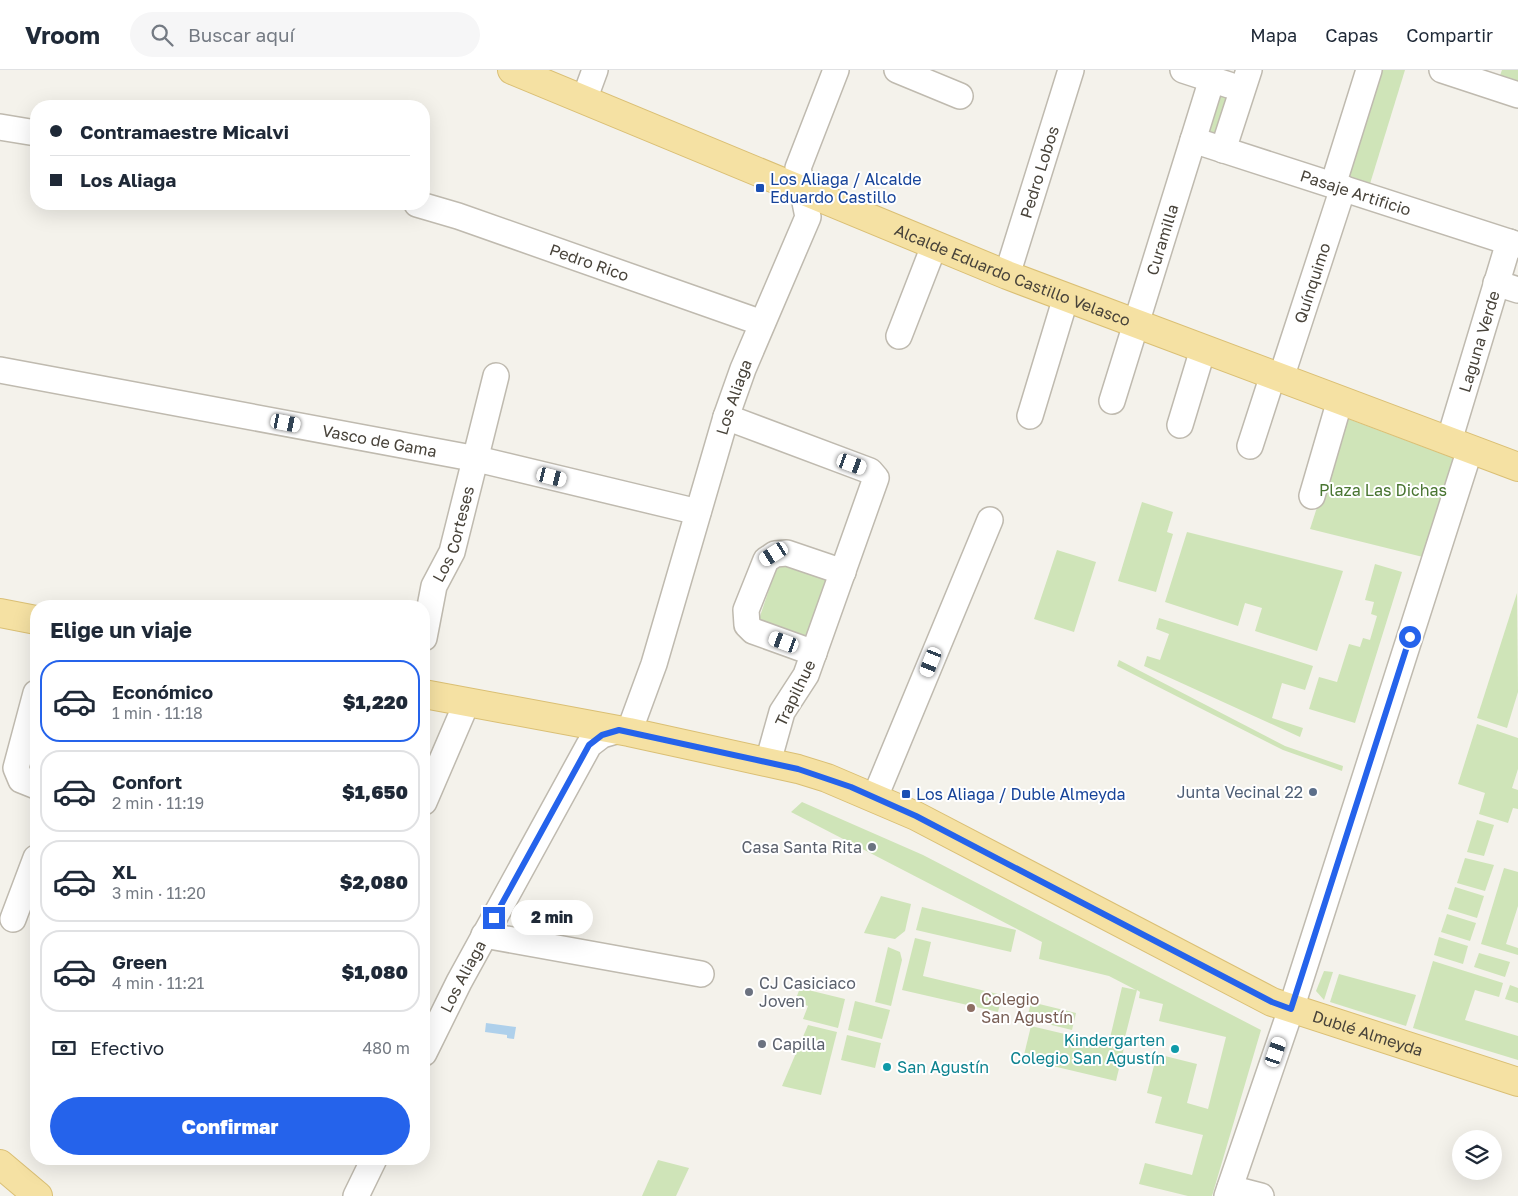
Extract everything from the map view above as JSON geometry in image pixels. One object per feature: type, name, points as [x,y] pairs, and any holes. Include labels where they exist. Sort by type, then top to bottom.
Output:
[{"type":"main road","name":"Alcalde Eduardo Castillo Velasco","points":[[512,70],[1007,275],[1518,467]]},
{"type":"main road","points":[[0,613],[30,619]]},
{"type":"main road","name":"Dublé Almeyda","points":[[430,695],[624,731],[768,762],[828,778],[916,816],[1264,997],[1291,1009],[1518,1082]]},
{"type":"main road","points":[[0,1164],[38,1196]]},
{"type":"street","points":[[584,100],[595,70]]},
{"type":"street","name":"Los Aliaga","points":[[430,1040],[458,982],[589,745],[602,735],[624,731],[654,664],[726,417],[762,323],[808,217],[798,168],[836,70]]},
{"type":"street","points":[[897,70],[960,96]]},
{"type":"street","name":"Pedro Lobos","points":[[1007,275],[1071,70]]},
{"type":"street","points":[[1183,70],[1212,80],[1246,80],[1223,150]]},
{"type":"street","name":"Quínquimo","points":[[1250,446],[1277,377],[1338,187],[1370,70]]},
{"type":"street","points":[[1442,70],[1489,77],[1518,95]]},
{"type":"street","name":"Curamilla","points":[[1112,401],[1212,80]]},
{"type":"street","points":[[0,127],[30,132]]},
{"type":"street","name":"Pasaje Artificio","points":[[1193,140],[1513,243]]},
{"type":"street","name":"Pedro Rico","points":[[430,208],[762,323]]},
{"type":"street","name":"Laguna Verde","points":[[1229,1192],[1291,1009],[1507,287],[1513,243]]},
{"type":"street","points":[[899,336],[934,246]]},
{"type":"street","points":[[1030,416],[1066,297]]},
{"type":"street","points":[[1180,425],[1203,349]]},
{"type":"street","name":"Vasco de Gama","points":[[0,370],[477,459],[698,512]]},
{"type":"street","name":"Los Corteses","points":[[430,607],[434,586],[452,552],[477,459],[496,376]]},
{"type":"street","points":[[1312,496],[1340,400]]},
{"type":"street","name":"Trapilhue","points":[[726,417],[870,471],[875,475],[876,482],[806,675],[782,712],[768,762]]},
{"type":"street","points":[[875,797],[990,520]]},
{"type":"street","name":"Trapilhue","points":[[814,653],[753,631],[747,624],[746,610],[766,560],[774,554],[787,553],[843,572]]},
{"type":"street","points":[[430,788],[467,702]]},
{"type":"street","points":[[30,716],[16,768],[21,780],[30,784]]},
{"type":"street","points":[[13,919],[30,874]]},
{"type":"street","points":[[484,935],[700,974]]},
{"type":"street","points":[[356,1196],[371,1165]]},
{"type":"street","points":[[1229,1192],[1261,1196]]},
{"type":"green space","points":[[1378,70],[1405,70],[1369,187],[1345,179]]},
{"type":"green space","points":[[1502,70],[1518,70],[1518,100],[1494,92]]},
{"type":"green space","points":[[1214,88],[1237,95],[1222,142],[1199,135]]},
{"type":"green space","name":"Plaza Las Dichas","points":[[1346,418],[1453,458],[1423,557],[1310,529]]},
{"type":"green space","points":[[1142,502],[1173,512],[1167,532],[1173,534],[1156,592],[1118,581]]},
{"type":"green space","points":[[1187,532],[1343,571],[1317,651],[1255,631],[1262,608],[1245,603],[1238,626],[1165,602]]},
{"type":"green space","points":[[1057,550],[1096,562],[1074,632],[1034,619]]},
{"type":"green space","points":[[779,560],[829,577],[807,642],[757,625]]},
{"type":"green space","points":[[1375,564],[1402,572],[1355,723],[1309,709],[1319,677],[1337,682],[1349,644],[1360,647],[1363,638],[1370,640],[1377,616],[1371,614],[1374,602],[1365,600]]},
{"type":"green space","points":[[1517,593],[1518,692],[1507,728],[1477,718]]},
{"type":"green space","points":[[1159,618],[1313,666],[1305,690],[1282,683],[1272,718],[1303,728],[1300,737],[1144,666],[1147,656],[1160,660],[1169,634],[1156,629]]},
{"type":"green space","points":[[1119,660],[1285,746],[1343,766],[1342,771],[1283,750],[1117,666]]},
{"type":"green space","points":[[1477,724],[1518,738],[1518,769],[1512,788],[1518,790],[1518,809],[1513,808],[1508,823],[1479,814],[1485,793],[1458,784]]},
{"type":"green space","points":[[802,802],[923,855],[1261,1030],[1212,1196],[1188,1196],[1139,1184],[1145,1163],[1192,1175],[1203,1135],[1155,1123],[1162,1097],[1147,1093],[1157,1054],[1197,1064],[1187,1103],[1208,1109],[1226,1037],[1159,1021],[1163,1004],[1139,998],[1140,992],[1137,990],[1124,1041],[1110,1038],[1122,987],[1136,990],[1109,976],[1039,959],[1042,942],[791,812]]},
{"type":"green space","points":[[1477,820],[1494,825],[1484,856],[1467,852]]},
{"type":"green space","points":[[1465,858],[1494,865],[1485,891],[1457,883]]},
{"type":"green space","points":[[1504,868],[1518,872],[1518,906],[1506,944],[1518,948],[1518,955],[1481,944]]},
{"type":"green space","points":[[1455,887],[1484,896],[1477,918],[1448,909]]},
{"type":"green space","points":[[881,896],[911,904],[905,931],[895,939],[864,933]]},
{"type":"green space","points":[[922,907],[1016,930],[1011,952],[916,930]]},
{"type":"green space","points":[[1447,914],[1476,923],[1470,941],[1441,932]]},
{"type":"green space","points":[[1439,937],[1468,946],[1463,964],[1434,955]]},
{"type":"green space","points":[[915,938],[931,942],[923,976],[1002,995],[998,1012],[902,990]]},
{"type":"green space","points":[[888,947],[900,952],[902,960],[891,1006],[875,1002]]},
{"type":"green space","points":[[1479,953],[1510,962],[1505,977],[1474,967]]},
{"type":"green space","points":[[1433,961],[1503,983],[1499,997],[1475,990],[1465,1020],[1518,1036],[1518,1060],[1413,1028]]},
{"type":"green space","points":[[1324,971],[1333,972],[1324,1000],[1316,991]]},
{"type":"green space","points":[[1339,974],[1416,995],[1406,1026],[1330,1002]]},
{"type":"green space","points":[[1510,985],[1518,988],[1518,1003],[1505,999]]},
{"type":"green space","points":[[800,988],[845,999],[838,1028],[803,1019],[808,1006],[795,1001]]},
{"type":"green space","points":[[855,1001],[890,1010],[882,1039],[848,1030]]},
{"type":"green space","points":[[1031,1002],[1076,1013],[1072,1030],[1027,1019]]},
{"type":"green space","points":[[808,1025],[837,1032],[821,1095],[782,1086]]},
{"type":"green space","points":[[1031,1026],[1124,1048],[1116,1081],[1023,1059]]},
{"type":"green space","points":[[847,1035],[881,1043],[875,1068],[841,1060]]},
{"type":"green space","points":[[658,1160],[689,1168],[676,1196],[642,1196]]},
{"type":"water","points":[[486,1023],[516,1027],[514,1039],[507,1038],[507,1035],[485,1032]]},
{"type":"place","name":"Los Aliaga / Alcalde Eduardo Castillo","points":[[760,188]]},
{"type":"place","name":"Junta Vecinal 22","points":[[1313,792]]},
{"type":"place","name":"Los Aliaga / Duble Almeyda","points":[[906,794]]},
{"type":"place","name":"Casa Santa Rita","points":[[872,847]]},
{"type":"place","name":"CJ Casiciaco Joven","points":[[749,992]]},
{"type":"place","name":"Colegio San Agustín","points":[[971,1008]]},
{"type":"place","name":"Capilla","points":[[762,1044]]},
{"type":"place","name":"Kindergarten Colegio San Agustín","points":[[1175,1049]]},
{"type":"place","name":"San Agustín","points":[[887,1067]]},
{"type":"route","points":[[494,918],[589,745],[602,735],[619,730],[798,769],[851,787],[916,816],[1272,1002],[1291,1009],[1410,637]]}]
